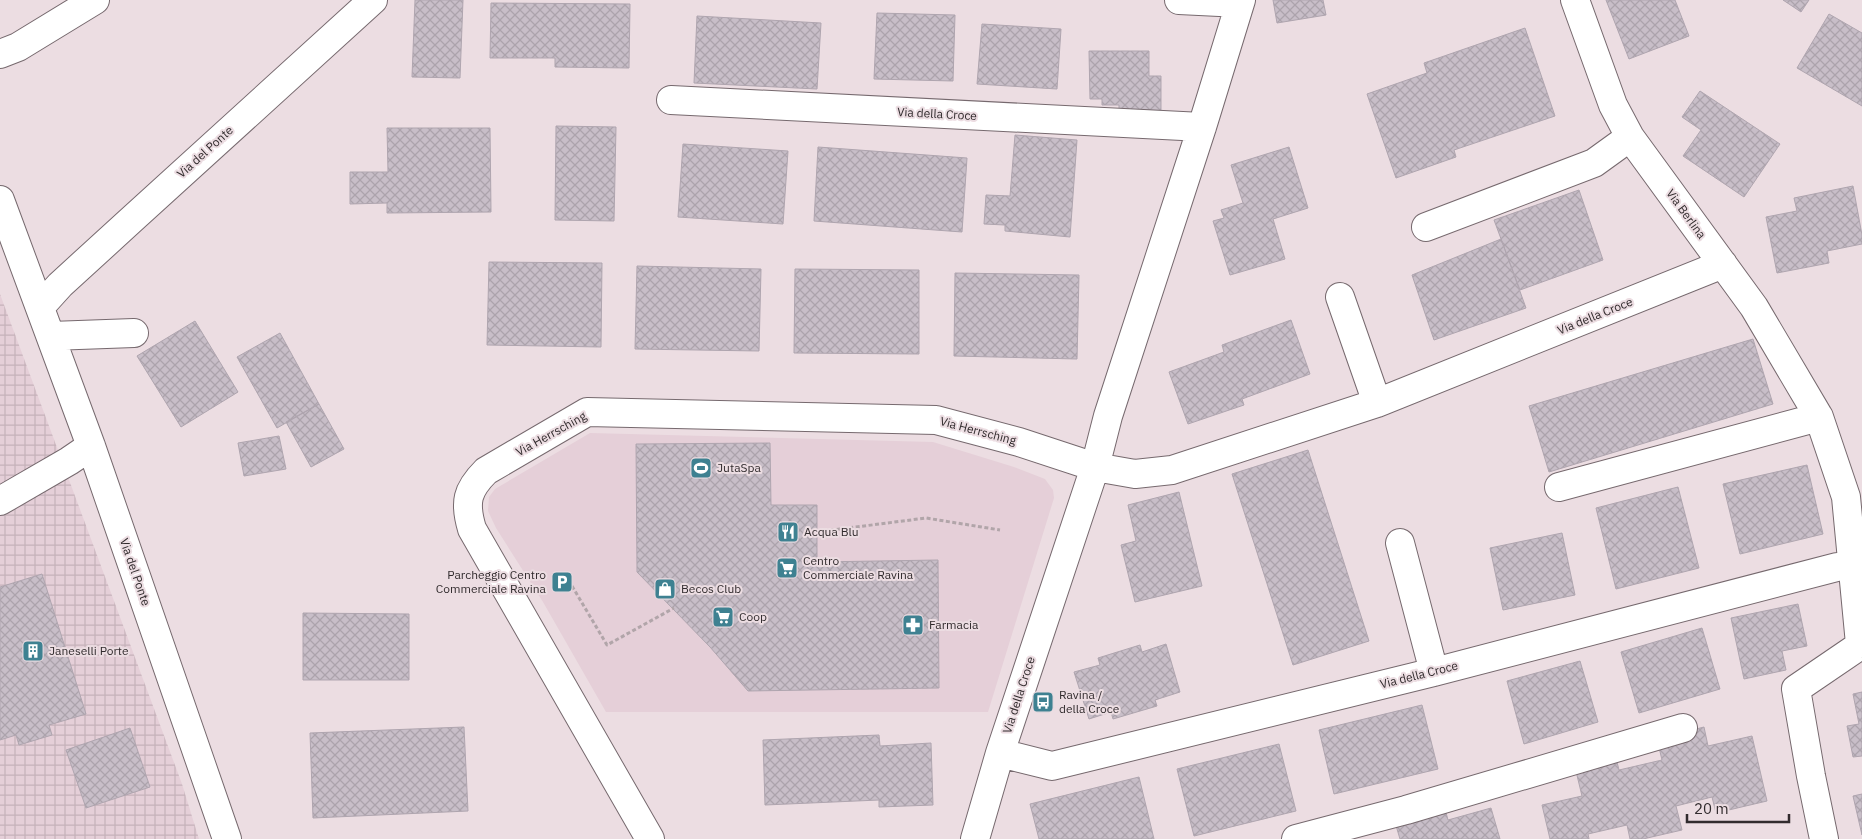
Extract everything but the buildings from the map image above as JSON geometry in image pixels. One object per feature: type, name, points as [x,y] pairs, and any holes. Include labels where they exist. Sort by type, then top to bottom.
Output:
[{"type":"street","points":[[0,54],[18,47],[95,0]]},
{"type":"street","name":"Via del Ponte","points":[[41,306],[60,285],[130,220],[372,0]]},
{"type":"street","name":"Via della Croce","points":[[975,839],[1000,753],[1095,467],[1108,416],[1202,127],[1240,2],[1179,0]]},
{"type":"street","name":"Via Berlina","points":[[1575,0],[1613,105],[1630,137],[1754,307],[1819,416],[1854,496],[1861,644]]},
{"type":"street","name":"Via della Croce","points":[[671,100],[1202,127]]},
{"type":"street","points":[[1426,227],[1594,163],[1630,137]]},
{"type":"street","name":"Via del Ponte","points":[[0,200],[41,306],[91,446],[227,839]]},
{"type":"street","name":"Via della Croce","points":[[1095,467],[1136,474],[1172,470],[1378,403],[1723,264]]},
{"type":"street","points":[[1340,297],[1378,403]]},
{"type":"street","points":[[51,336],[134,333]]},
{"type":"street","name":"Via Herrsching","points":[[650,839],[472,528],[467,513],[468,496],[474,483],[486,471],[588,412],[936,420],[1019,442],[1095,467]]},
{"type":"street","points":[[1560,487],[1819,416]]},
{"type":"street","points":[[0,501],[91,446]]},
{"type":"street","points":[[1400,543],[1434,672]]},
{"type":"street","name":"Via della Croce","points":[[1000,753],[1052,766],[1434,672],[1838,567]]},
{"type":"street","points":[[1824,839],[1796,689],[1861,644]]},
{"type":"street","points":[[1296,839],[1406,810],[1683,728]]},
{"type":"path","points":[[817,532],[926,518],[1000,530]]},
{"type":"path","points":[[572,586],[607,645],[674,608]]},
{"type":"shaded area","points":[[0,294],[182,784],[199,839],[0,839]]},
{"type":"shaded area","points":[[590,433],[933,442],[1014,467],[1045,479],[1053,490],[1054,498],[988,712],[606,712],[543,602],[496,528],[488,511],[489,497],[495,489]]},
{"type":"place","name":"JutaSpa","points":[[701,468]]},
{"type":"place","name":"Acqua Blu","points":[[788,532]]},
{"type":"place","name":"Centro Commerciale Ravina","points":[[787,568]]},
{"type":"place","name":"Parcheggio Centro Commerciale Ravina","points":[[562,582]]},
{"type":"place","name":"Becos Club","points":[[665,589]]},
{"type":"place","name":"Coop","points":[[723,617]]},
{"type":"place","name":"Farmacia","points":[[913,625]]},
{"type":"place","name":"Janeselli Porte","points":[[33,651]]},
{"type":"place","name":"Ravina / della Croce","points":[[1043,702]]}]
